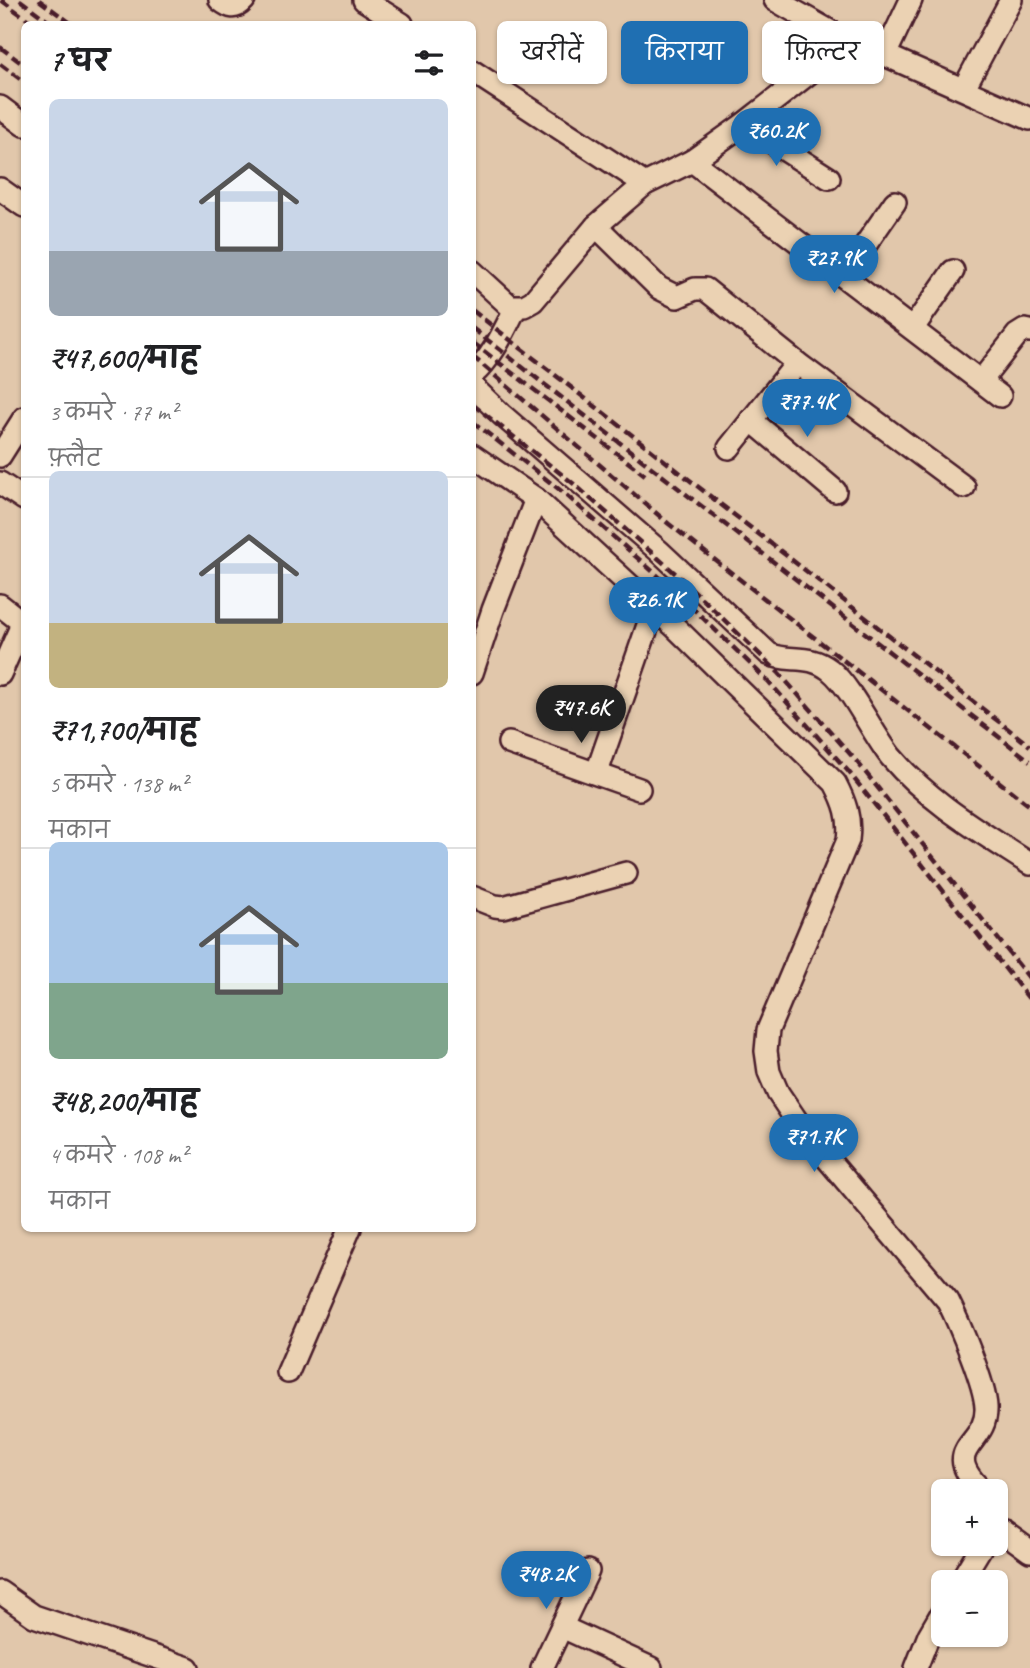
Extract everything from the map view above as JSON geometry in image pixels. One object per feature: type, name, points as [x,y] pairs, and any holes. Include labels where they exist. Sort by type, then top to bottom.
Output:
[{"type":"street","points":[[220,0],[234,8],[244,0]]},
{"type":"street","points":[[364,0],[396,21]]},
{"type":"street","points":[[775,0],[812,21]]},
{"type":"street","points":[[911,0],[886,55],[1030,119]]},
{"type":"street","points":[[964,88],[1011,0]]},
{"type":"street","points":[[476,74],[645,184]]},
{"type":"street","points":[[476,275],[510,306],[524,306],[533,301],[596,226],[645,184],[692,161],[795,84]]},
{"type":"street","points":[[0,107],[21,123]]},
{"type":"street","points":[[744,124],[829,178]]},
{"type":"street","points":[[692,161],[1000,396]]},
{"type":"street","points":[[0,189],[21,204]]},
{"type":"street","points":[[844,276],[895,202]]},
{"type":"street","points":[[596,226],[659,288],[677,297],[695,289],[705,289],[797,363],[964,487]]},
{"type":"street","points":[[913,328],[953,271]]},
{"type":"street","points":[[476,371],[503,334],[516,307]]},
{"type":"street","points":[[981,381],[1017,335],[1025,330],[1030,331]]},
{"type":"street","points":[[729,448],[797,363]]},
{"type":"street","points":[[476,390],[659,551],[769,654],[776,657],[803,658],[831,671],[891,757],[935,801],[1030,864]]},
{"type":"street","points":[[751,420],[835,491]]},
{"type":"street","points":[[0,456],[21,423]]},
{"type":"street","points":[[476,458],[536,499],[654,608],[835,783],[842,796],[848,814],[848,840],[768,1030],[766,1051],[769,1072],[778,1093],[803,1129],[948,1301],[958,1321],[986,1403],[984,1422],[966,1450],[962,1464],[970,1479]]},
{"type":"street","points":[[0,483],[21,497]]},
{"type":"street","points":[[476,661],[536,499]]},
{"type":"street","points":[[0,605],[21,620]]},
{"type":"street","points":[[597,772],[654,608]]},
{"type":"street","points":[[1,669],[21,628]]},
{"type":"street","points":[[509,743],[639,789]]},
{"type":"street","points":[[476,899],[495,906],[503,906],[626,873]]},
{"type":"street","points":[[288,1373],[348,1232]]},
{"type":"street","points":[[1008,1539],[1030,1551]]},
{"type":"street","points":[[542,1668],[589,1572]]},
{"type":"street","points":[[0,1592],[34,1616],[188,1668]]},
{"type":"street","points":[[562,1627],[651,1668]]},
{"type":"street","points":[[916,1668],[931,1632]]},
{"type":"railway","points":[[1,0],[30,21]]},
{"type":"railway","points":[[20,0],[48,21]]},
{"type":"railway","points":[[39,0],[68,21]]},
{"type":"railway","points":[[0,47],[21,63]]},
{"type":"railway","points":[[0,64],[21,80]]},
{"type":"railway","points":[[476,313],[1030,746]]},
{"type":"railway","points":[[476,331],[1030,761]]},
{"type":"railway","points":[[476,345],[645,475]]},
{"type":"railway","points":[[476,359],[669,524],[1030,806]]},
{"type":"railway","points":[[476,407],[574,484],[684,581],[779,673],[858,763],[1030,979]]},
{"type":"railway","points":[[476,424],[565,494],[675,591],[769,682],[848,771],[1030,1000]]}]
